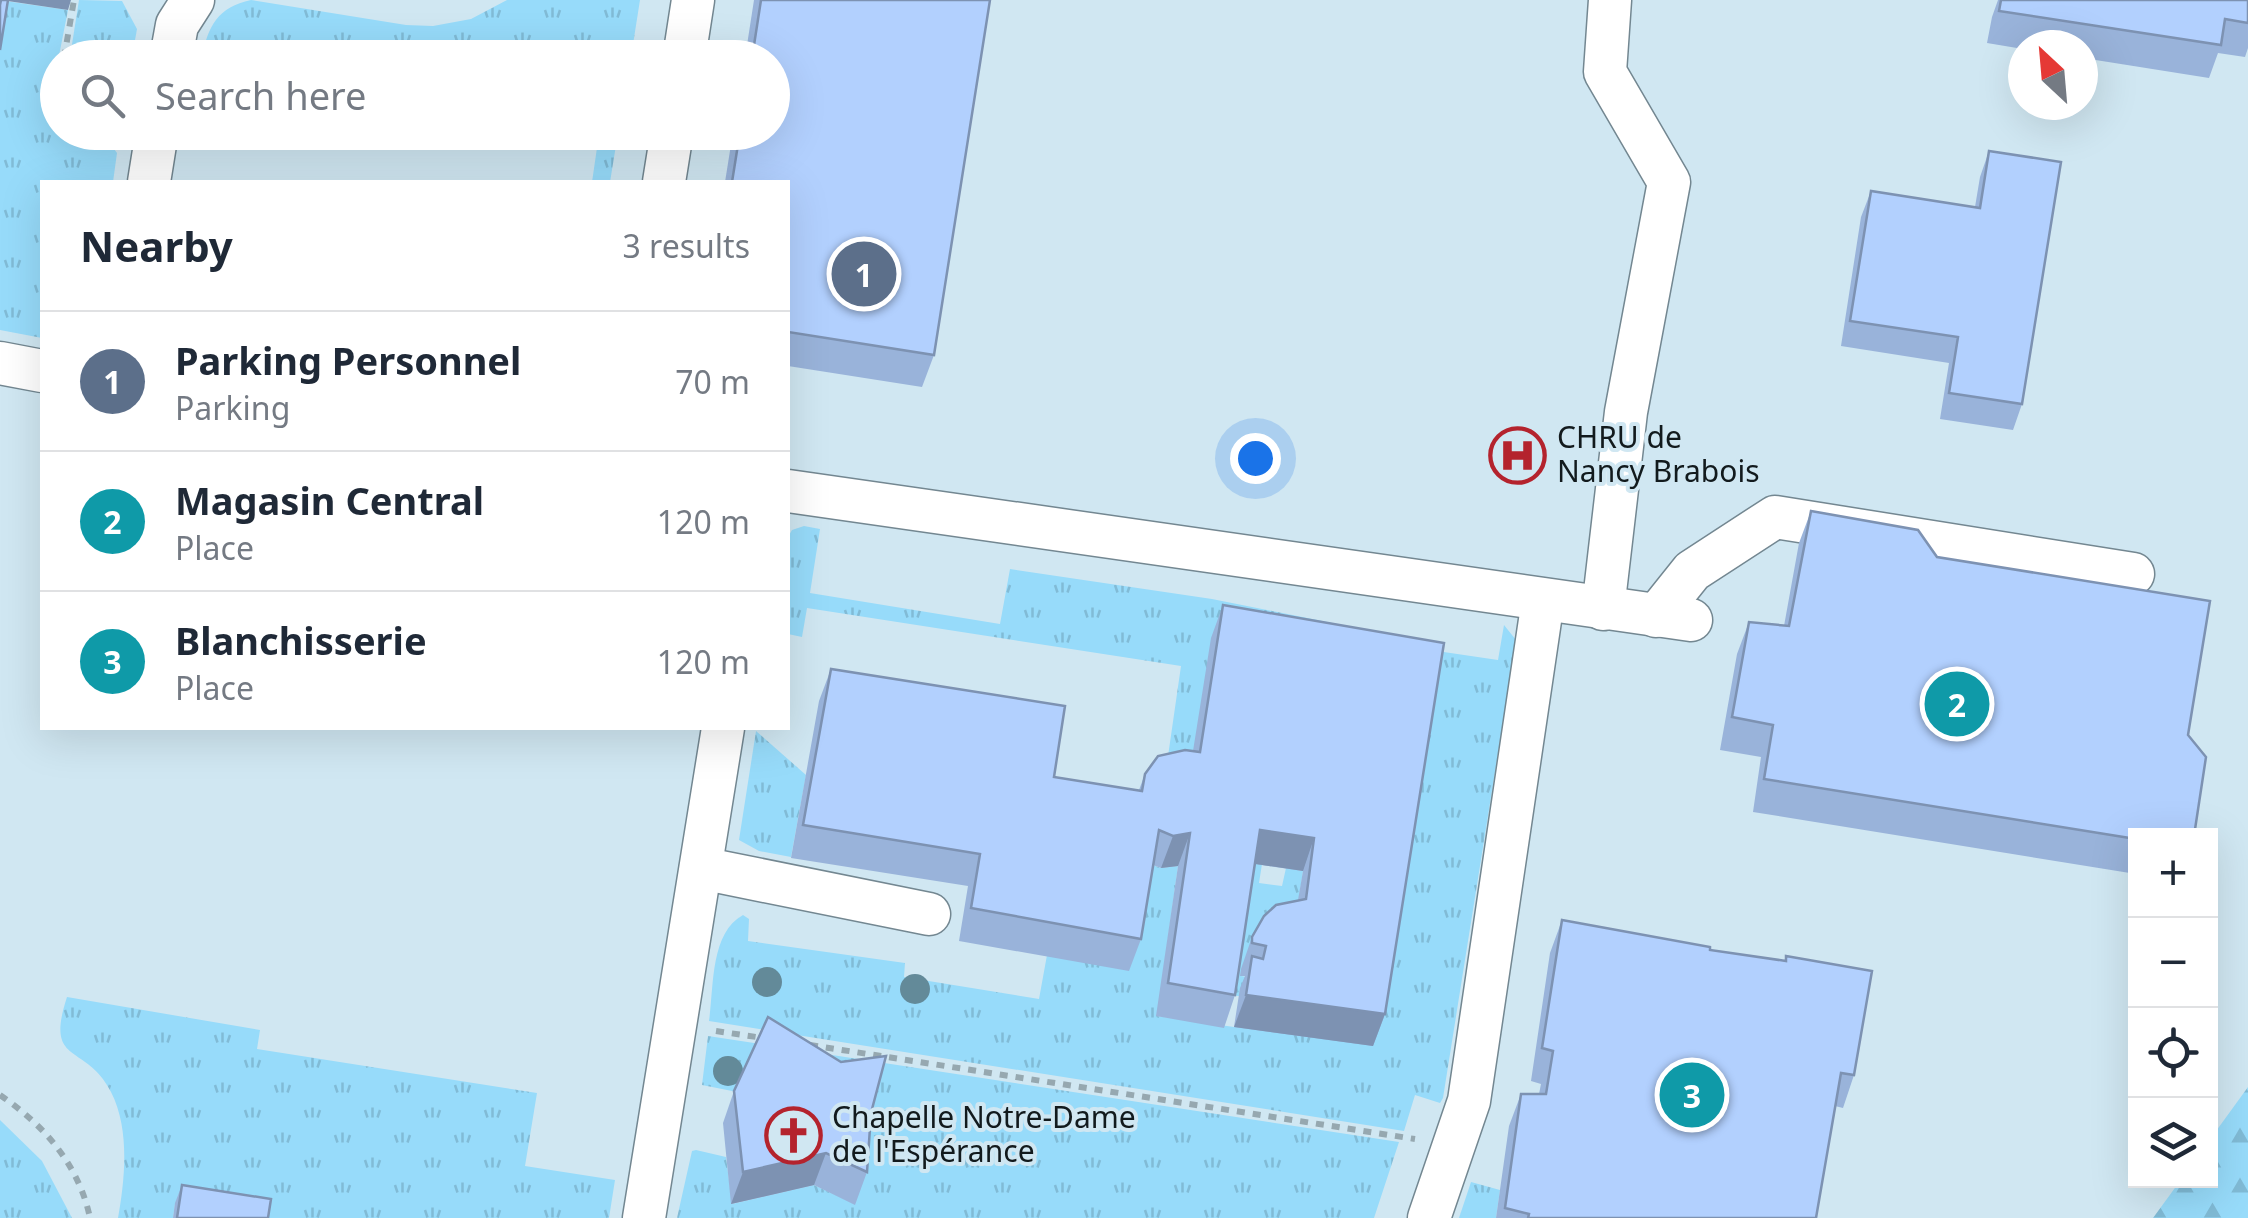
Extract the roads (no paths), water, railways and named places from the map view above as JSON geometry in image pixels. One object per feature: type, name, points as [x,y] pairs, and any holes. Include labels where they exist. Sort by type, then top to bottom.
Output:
[{"type":"lane","points":[[173,40],[176,25],[192,0]]},
{"type":"lane","points":[[687,40],[693,0]]},
{"type":"lane","points":[[1603,608],[1626,412],[1669,182],[1604,72],[1610,0]]},
{"type":"lane","points":[[149,180],[154,150]]},
{"type":"lane","points":[[664,180],[669,150]]},
{"type":"lane","points":[[0,363],[40,371]]},
{"type":"lane","points":[[790,491],[1673,618],[1692,571],[1775,517],[2133,574]]},
{"type":"lane","points":[[1429,1218],[1468,1101],[1543,600]]},
{"type":"lane","points":[[644,1218],[723,730]]},
{"type":"lane","points":[[700,868],[929,914]]},
{"type":"place","name":"Parking Personnel","points":[[864,274]]},
{"type":"place","name":"CHRU de Nancy Brabois","points":[[1518,455]]},
{"type":"place","name":"Magasin Central","points":[[1957,704]]},
{"type":"place","name":"Blanchisserie","points":[[1692,1095]]},
{"type":"place","name":"Chapelle Notre-Dame de l'Espérance","points":[[793,1135]]}]
